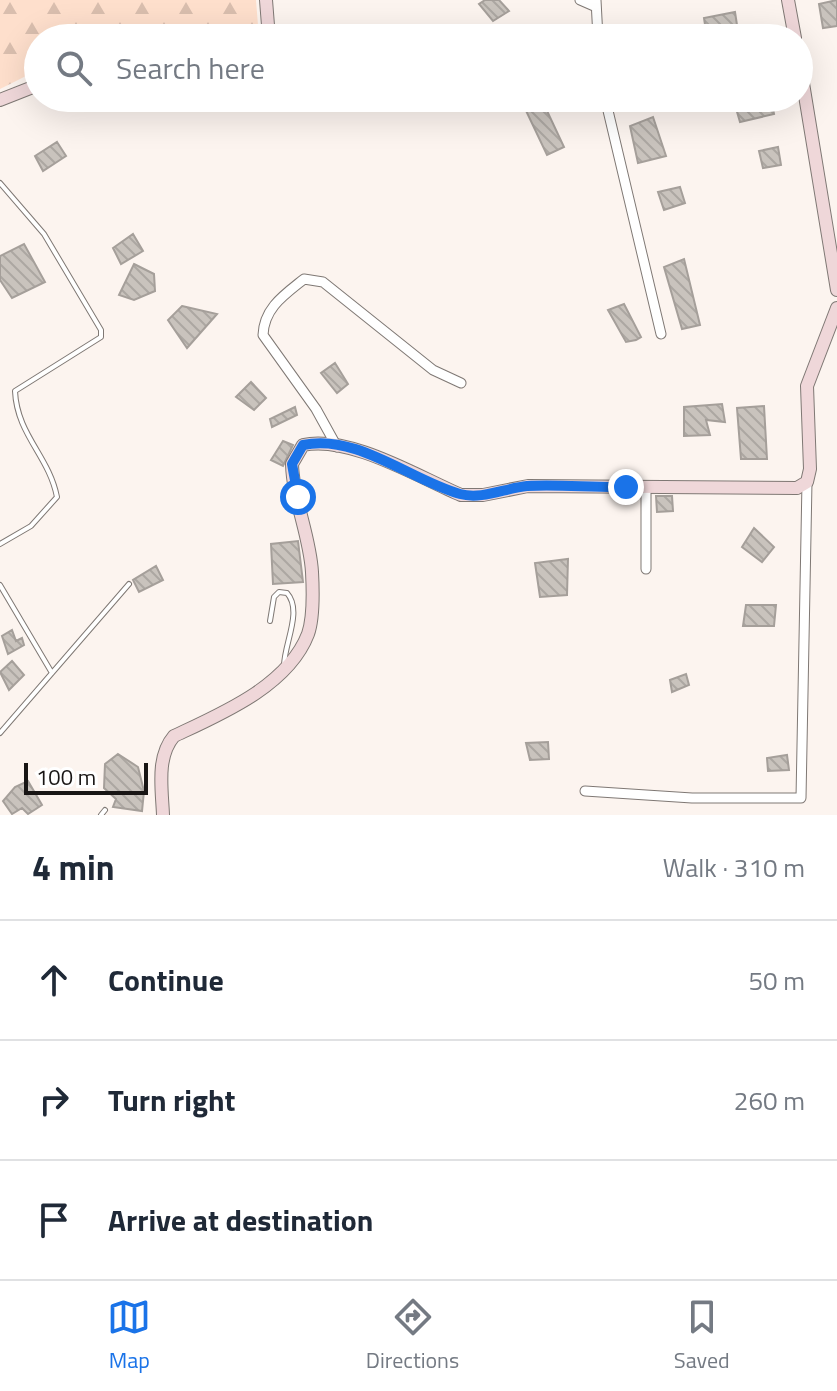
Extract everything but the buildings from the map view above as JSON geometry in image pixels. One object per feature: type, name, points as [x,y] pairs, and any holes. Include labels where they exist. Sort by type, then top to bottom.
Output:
[{"type":"street","points":[[266,0],[268,24]]},
{"type":"street","points":[[580,0],[596,4],[597,24]]},
{"type":"street","points":[[788,0],[792,24]]},
{"type":"street","points":[[0,100],[24,91]]},
{"type":"street","points":[[608,112],[661,334]]},
{"type":"street","points":[[808,112],[837,290]]},
{"type":"street","points":[[337,447],[316,409],[263,335],[263,323],[271,307],[304,279],[323,282],[433,370],[461,383]]},
{"type":"street","points":[[585,791],[692,798],[801,798],[804,791],[807,482],[810,469],[807,386],[837,308]]},
{"type":"street","points":[[163,815],[162,759],[166,744],[174,736],[234,706],[284,668],[309,631],[312,571],[292,464],[303,445],[337,447],[397,465],[461,495],[483,495],[528,486],[797,488],[807,482]]},
{"type":"street","points":[[646,488],[646,569]]},
{"type":"lane","points":[[0,183],[44,234],[101,330],[101,337],[15,391],[18,420],[48,470],[57,497],[31,526],[0,544]]},
{"type":"lane","points":[[0,733],[129,584]]},
{"type":"lane","points":[[0,585],[52,673]]},
{"type":"lane","points":[[270,621],[274,597],[279,592],[287,593],[293,600],[294,614],[284,650],[284,668]]},
{"type":"green space","points":[[0,0],[256,0],[258,24],[24,24],[24,77],[0,89]]},
{"type":"route","points":[[298,497],[292,478],[292,464],[303,445],[312,443],[361,452],[461,495],[483,495],[528,486],[626,487]]}]
